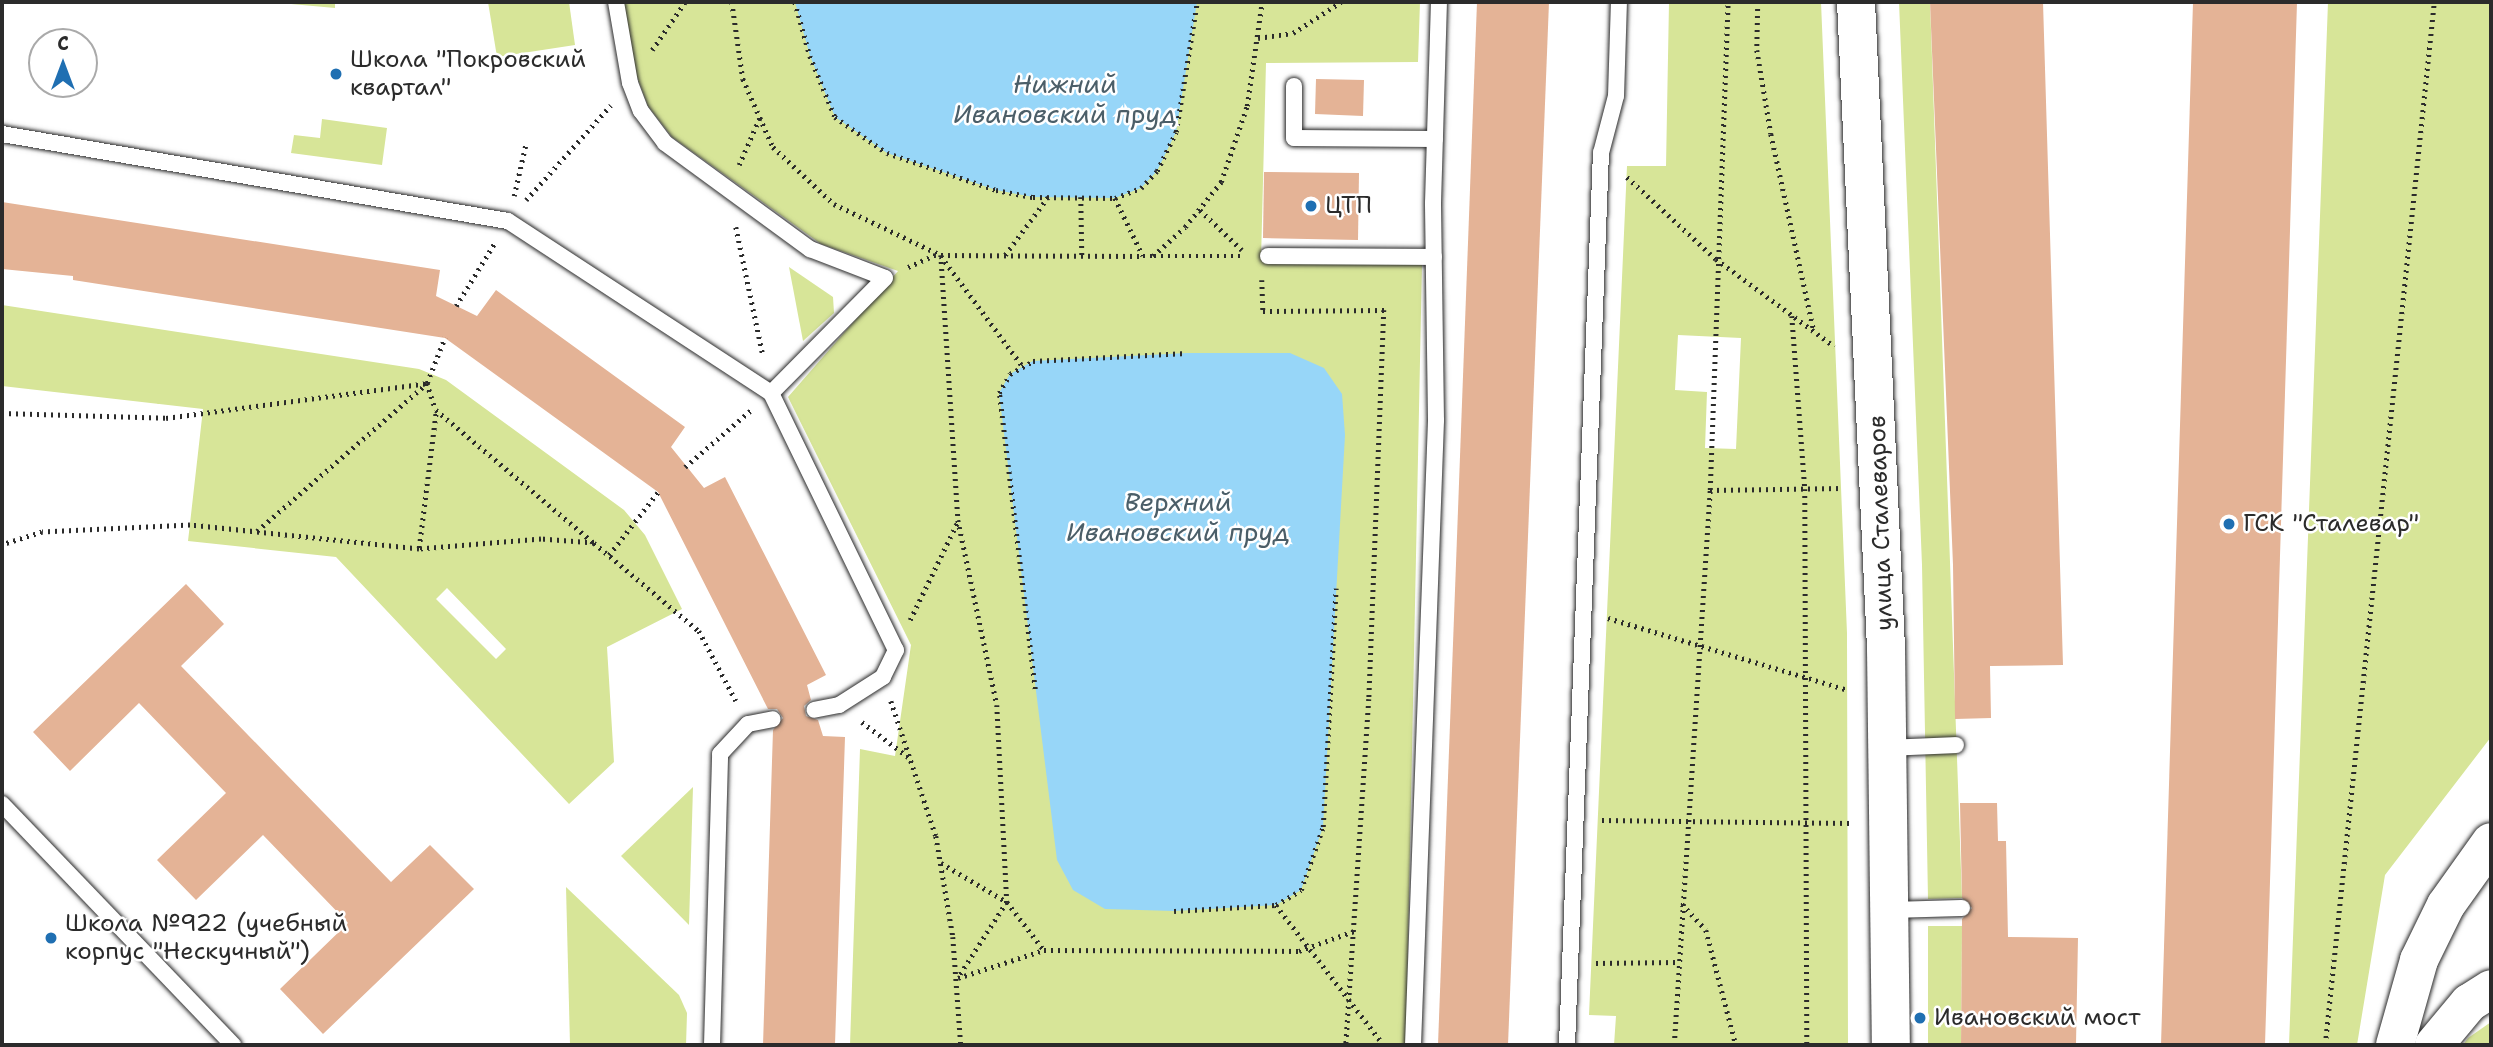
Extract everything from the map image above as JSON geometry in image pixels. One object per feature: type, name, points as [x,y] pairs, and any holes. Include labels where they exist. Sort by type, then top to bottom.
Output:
[{"type":"main road","name":"улица Сталеваров","points":[[1856,2],[1888,748],[1891,1045]]},
{"type":"main road","points":[[2395,1045],[2419,960],[2446,905],[2491,842]]},
{"type":"main road","points":[[2434,1045],[2469,1003],[2491,989]]},
{"type":"lane","points":[[616,2],[630,83],[640,111],[665,143],[810,249],[886,278],[771,393]]},
{"type":"lane","points":[[1413,1045],[1436,419],[1434,257],[1439,2]]},
{"type":"lane","points":[[1567,1045],[1586,611],[1601,153],[1616,96],[1619,2]]},
{"type":"lane","points":[[1294,86],[1294,138],[1435,139]]},
{"type":"lane","points":[[2,134],[508,221],[771,393],[896,650],[883,677],[839,705],[814,710]]},
{"type":"lane","points":[[1268,256],[1434,257]]},
{"type":"lane","points":[[712,1045],[720,754],[748,724],[773,719]]},
{"type":"lane","points":[[1888,748],[1956,745]]},
{"type":"lane","points":[[2,804],[233,1045]]},
{"type":"lane","points":[[1890,910],[1962,908]]},
{"type":"path","points":[[456,306],[508,221],[630,83],[685,2]]},
{"type":"path","points":[[732,2],[743,79],[773,147],[834,204],[941,255],[1268,256]]},
{"type":"path","points":[[795,2],[810,56],[835,117],[887,153],[996,190],[1048,197],[1115,198],[1141,188],[1157,171],[1176,132],[1197,2]]},
{"type":"path","points":[[1153,256],[1200,210],[1221,182],[1238,131],[1258,38],[1262,2]]},
{"type":"path","points":[[1258,38],[1293,33],[1341,2]]},
{"type":"path","points":[[1674,1045],[1686,821],[1710,490],[1716,259],[1728,2]]},
{"type":"path","points":[[1758,2],[1757,50],[1771,134],[1814,331]]},
{"type":"path","points":[[2325,1045],[2434,2]]},
{"type":"path","points":[[728,189],[760,117]]},
{"type":"path","points":[[508,221],[526,144]]},
{"type":"path","points":[[1601,153],[1716,259],[1840,350]]},
{"type":"path","points":[[1005,256],[1048,197]]},
{"type":"path","points":[[1082,197],[1082,256]]},
{"type":"path","points":[[1115,198],[1143,256]]},
{"type":"path","points":[[1200,210],[1249,256]]},
{"type":"path","points":[[941,255],[1023,367]]},
{"type":"path","points":[[941,255],[958,520],[997,705],[1007,902],[958,978]]},
{"type":"path","points":[[1262,276],[1263,311],[1384,310],[1369,699],[1346,1045]]},
{"type":"path","points":[[1793,316],[1805,489],[1807,1045]]},
{"type":"path","points":[[257,531],[427,383],[444,338]]},
{"type":"path","points":[[1035,689],[999,393],[1010,374],[1033,361],[1187,353]]},
{"type":"path","points":[[419,549],[436,410],[427,383]]},
{"type":"path","points":[[2,413],[166,418],[427,383]]},
{"type":"path","points":[[436,410],[699,631],[748,724]]},
{"type":"path","points":[[1710,490],[1854,488]]},
{"type":"path","points":[[609,555],[659,492]]},
{"type":"path","points":[[896,650],[958,520]]},
{"type":"path","points":[[2,545],[42,532],[190,525],[419,549],[541,539],[594,543]]},
{"type":"path","points":[[1174,911],[1276,905],[1301,890],[1323,827],[1336,588]]},
{"type":"path","points":[[1586,611],[1859,694]]},
{"type":"path","points":[[883,677],[911,759],[941,863],[958,978],[961,1045]]},
{"type":"path","points":[[839,705],[911,759]]},
{"type":"path","points":[[1577,819],[1860,823]]},
{"type":"path","points":[[941,863],[1007,902],[1044,950]]},
{"type":"path","points":[[1681,904],[1706,930],[1736,1045]]},
{"type":"path","points":[[1276,905],[1308,950],[1384,1045]]},
{"type":"path","points":[[958,978],[1044,950],[1308,950],[1354,930]]},
{"type":"path","points":[[1570,963],[1678,962]]},
{"type":"green space","points":[[269,2],[335,2],[335,8]]},
{"type":"green space","points":[[488,2],[569,2],[575,45],[497,57]]},
{"type":"green space","points":[[623,2],[1420,2],[1418,62],[1266,63],[1261,260],[1422,263],[1406,1045],[850,1045],[860,749],[895,756],[911,645],[788,397],[898,271],[821,244],[672,137],[648,106],[636,74]]},
{"type":"green space","points":[[1669,2],[1821,2],[1847,633],[1848,1045],[1614,1045],[1616,1016],[1589,1015],[1627,166],[1666,166]],"holes":[[[1678,335],[1741,338],[1736,449],[1705,448],[1707,392],[1675,390]]]},
{"type":"green space","points":[[1899,2],[1930,2],[1962,898],[1928,899],[1922,565]]},
{"type":"green space","points":[[2328,2],[2491,2],[2491,737],[2385,875],[2357,1045],[2289,1045]]},
{"type":"green space","points":[[322,119],[387,128],[382,165],[291,153],[294,135],[320,138]]},
{"type":"green space","points":[[789,267],[833,297],[834,313],[803,341]]},
{"type":"green space","points":[[2,305],[419,369],[446,380],[624,510],[645,535],[682,609],[607,647],[614,762],[569,804],[336,557],[188,541],[203,409],[2,386]],"holes":[[[447,588],[506,649],[496,659],[436,599]]]},
{"type":"green space","points":[[693,787],[689,925],[621,856]]},
{"type":"green space","points":[[566,887],[679,995],[687,1013],[686,1045],[570,1045]]},
{"type":"green space","points":[[1928,926],[1962,926],[1961,1045],[1928,1045]]},
{"type":"green space","points":[[2491,1022],[2491,1045],[2463,1045],[2468,1038]]},
{"type":"water","name":"Нижний Ивановский пруд","points":[[795,2],[1197,2],[1176,132],[1157,171],[1141,188],[1115,198],[1033,197],[996,190],[887,153],[835,117],[810,56]]},
{"type":"water","name":"Верхний Ивановский пруд","points":[[1187,353],[1290,353],[1324,368],[1342,394],[1345,435],[1323,827],[1301,890],[1276,905],[1174,911],[1105,909],[1073,890],[1057,860],[999,393],[1010,374],[1033,361]]},
{"type":"building","points":[[1477,2],[1549,2],[1508,1045],[1438,1045]]},
{"type":"building","points":[[1930,2],[2043,2],[2063,665],[1990,666],[1991,718],[1955,719],[1953,565]]},
{"type":"building","name":"ГСК \"Сталевар\"","points":[[2193,2],[2297,2],[2265,1045],[2161,1045]]},
{"type":"building","points":[[1316,79],[1364,80],[1363,116],[1315,114]]},
{"type":"building","name":"ЦТП","points":[[1264,172],[1359,173],[1358,240],[1263,238]]},
{"type":"building","points":[[2,202],[440,270],[436,296],[477,316],[496,290],[685,427],[671,447],[704,488],[725,477],[826,675],[807,685],[811,700],[804,706],[806,716],[818,720],[823,736],[845,737],[835,1045],[763,1045],[773,730],[783,718],[777,709],[768,709],[658,492],[445,338],[73,280],[73,276],[2,269]]},
{"type":"building","points":[[186,584],[224,624],[181,666],[391,882],[430,845],[474,889],[323,1034],[280,989],[348,923],[263,835],[196,900],[157,860],[226,793],[139,703],[70,771],[33,732]]},
{"type":"building","points":[[1960,803],[1997,803],[1998,841],[2006,841],[2008,937],[2078,938],[2076,1045],[1961,1045],[1962,919],[1972,908],[1962,898]]},
{"type":"place","name":"Школа \"Покровский квартал\"","points":[[336,74]]},
{"type":"place","name":"ЦТП","points":[[1311,206]]},
{"type":"place","name":"ГСК \"Сталевар\"","points":[[2229,524]]},
{"type":"place","name":"Школа №922 (учебный корпус \"Нескучный\")","points":[[51,938]]},
{"type":"place","name":"Ивановский мост","points":[[1920,1018]]}]
